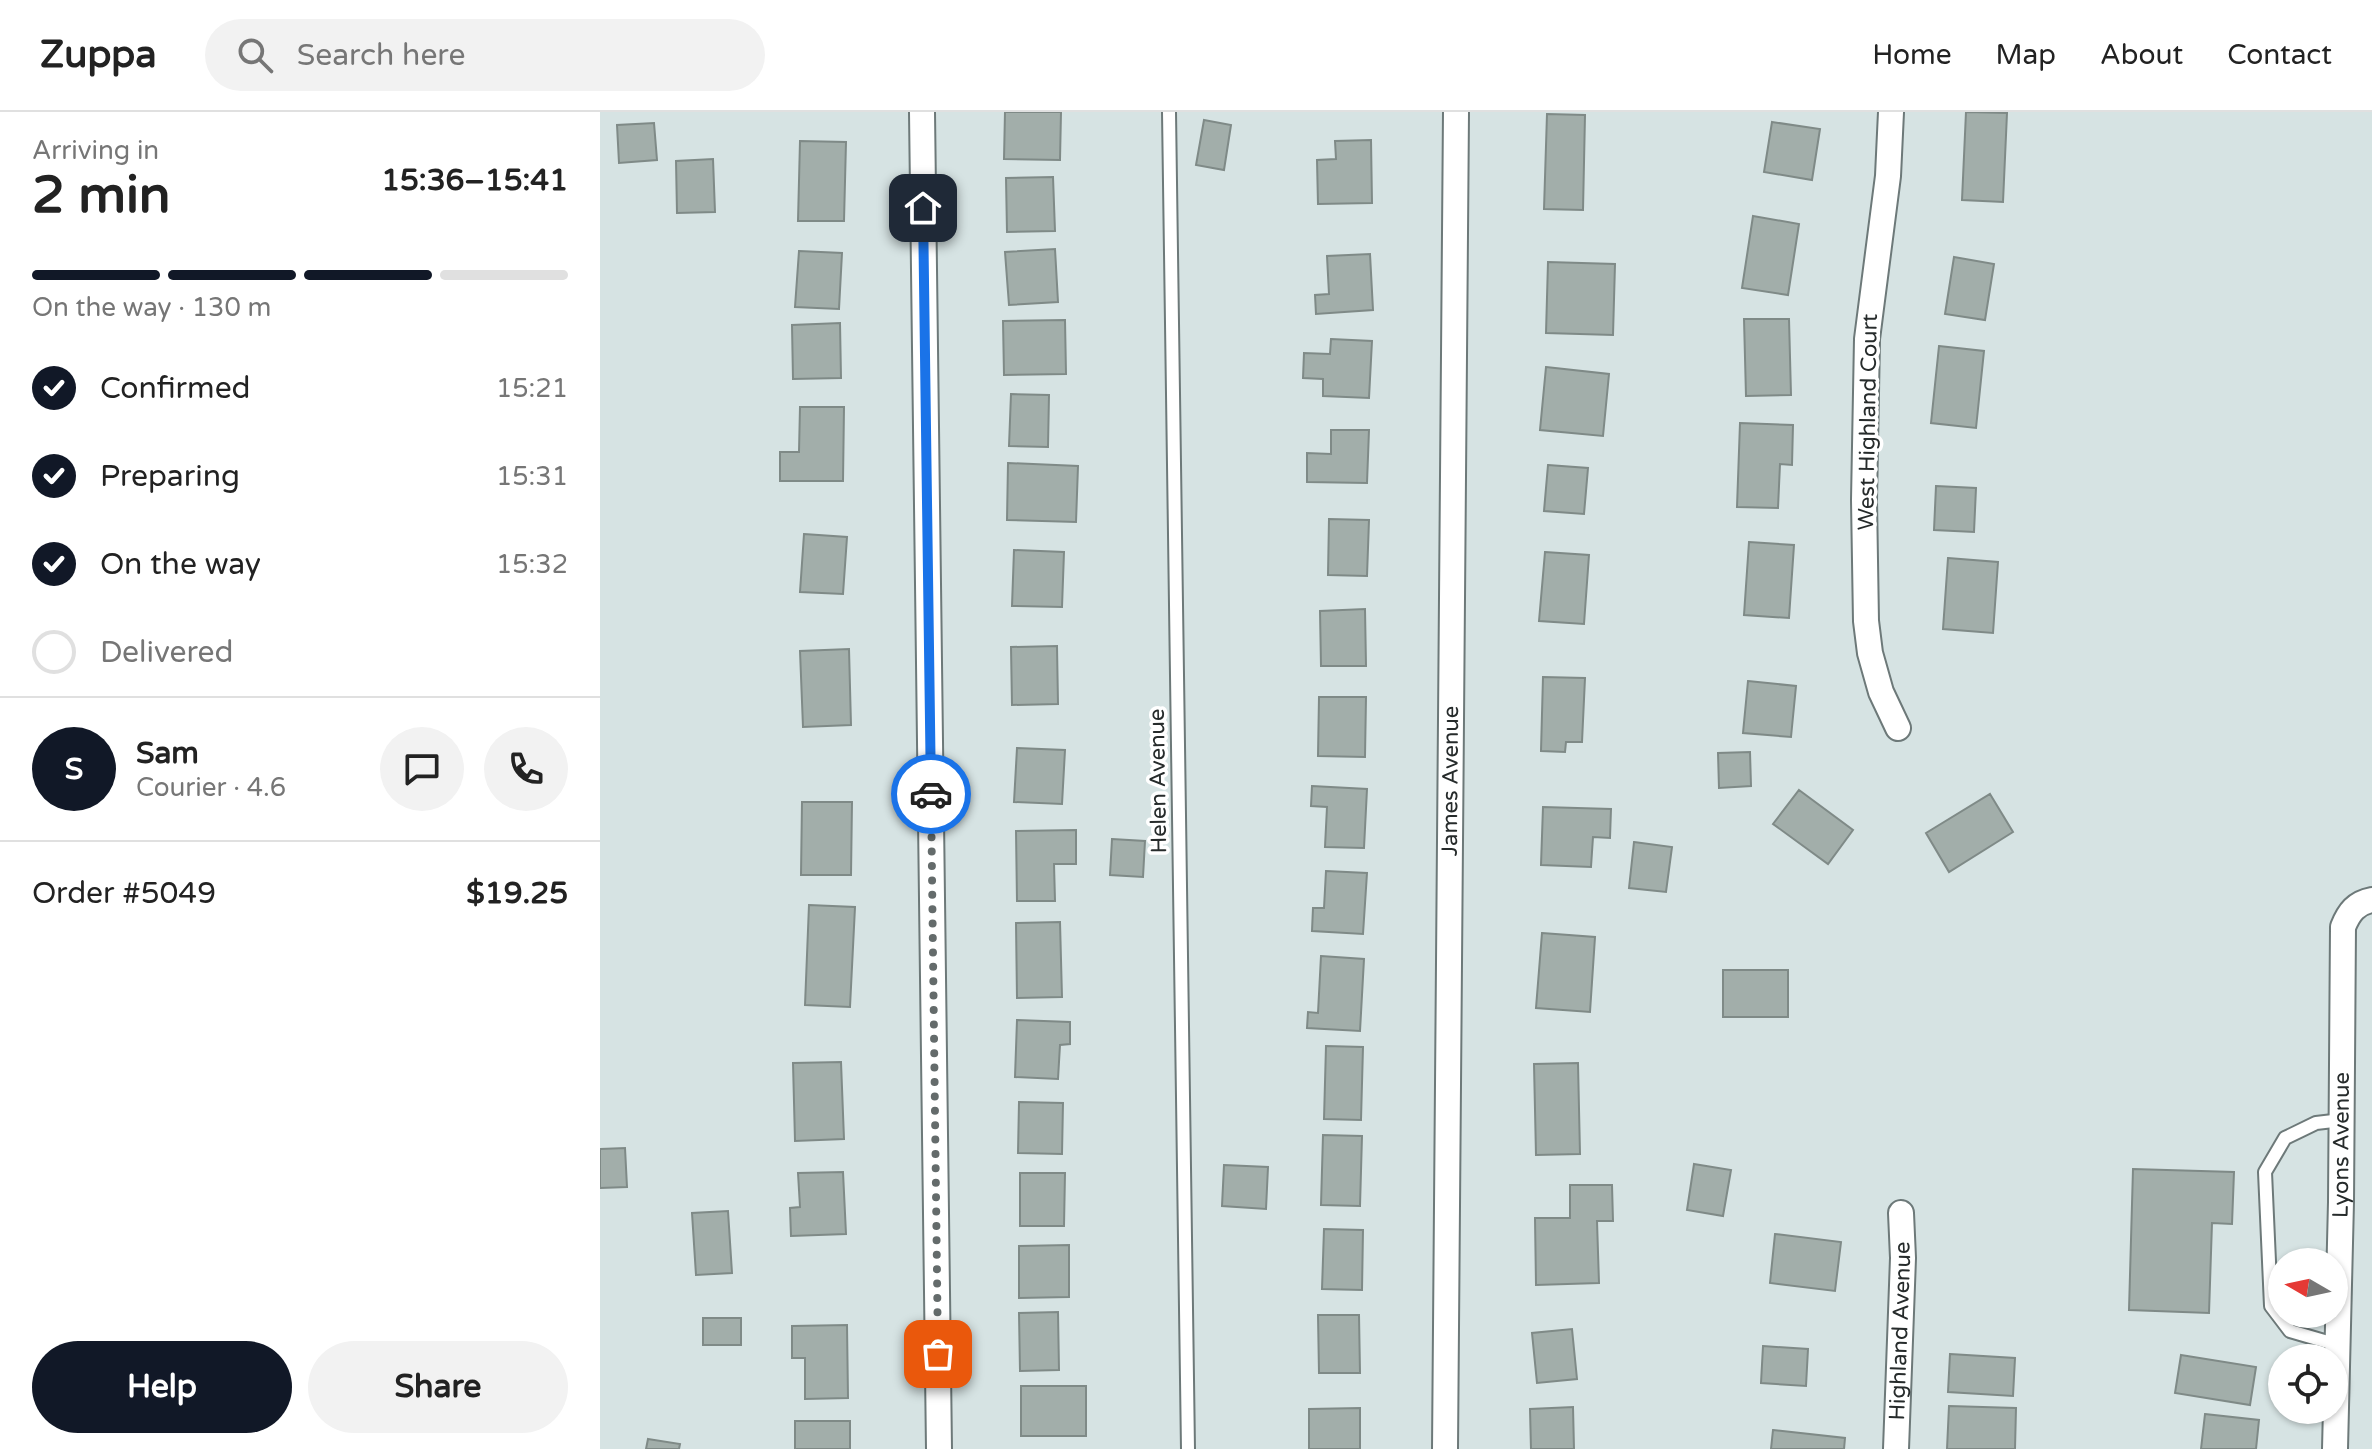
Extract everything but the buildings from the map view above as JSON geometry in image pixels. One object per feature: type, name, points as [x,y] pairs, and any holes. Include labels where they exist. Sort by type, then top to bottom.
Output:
[{"type":"street","points":[[922,112],[939,1449]]},
{"type":"street","name":"James Avenue","points":[[1445,1449],[1456,112]]},
{"type":"street","name":"West Highland Court","points":[[1891,112],[1888,176],[1867,339],[1864,500],[1866,621],[1870,653],[1881,692],[1898,728]]},
{"type":"street","name":"Lyons Avenue","points":[[2338,1344],[2343,927],[2350,912],[2363,902],[2372,900]]},
{"type":"street","name":"Highland Avenue","points":[[1896,1449],[1903,1258],[1901,1213]]},
{"type":"street","name":"Lyons Avenue","points":[[2335,1449],[2336,1424]]},
{"type":"lane","name":"Helen Avenue","points":[[1169,112],[1188,1449]]},
{"type":"lane","points":[[2335,1344],[2290,1331],[2271,1306],[2265,1172],[2285,1138],[2316,1123],[2342,1120]]},
{"type":"way so far","points":[[931,794],[938,1354]]},
{"type":"route","points":[[923,208],[931,794]]}]
